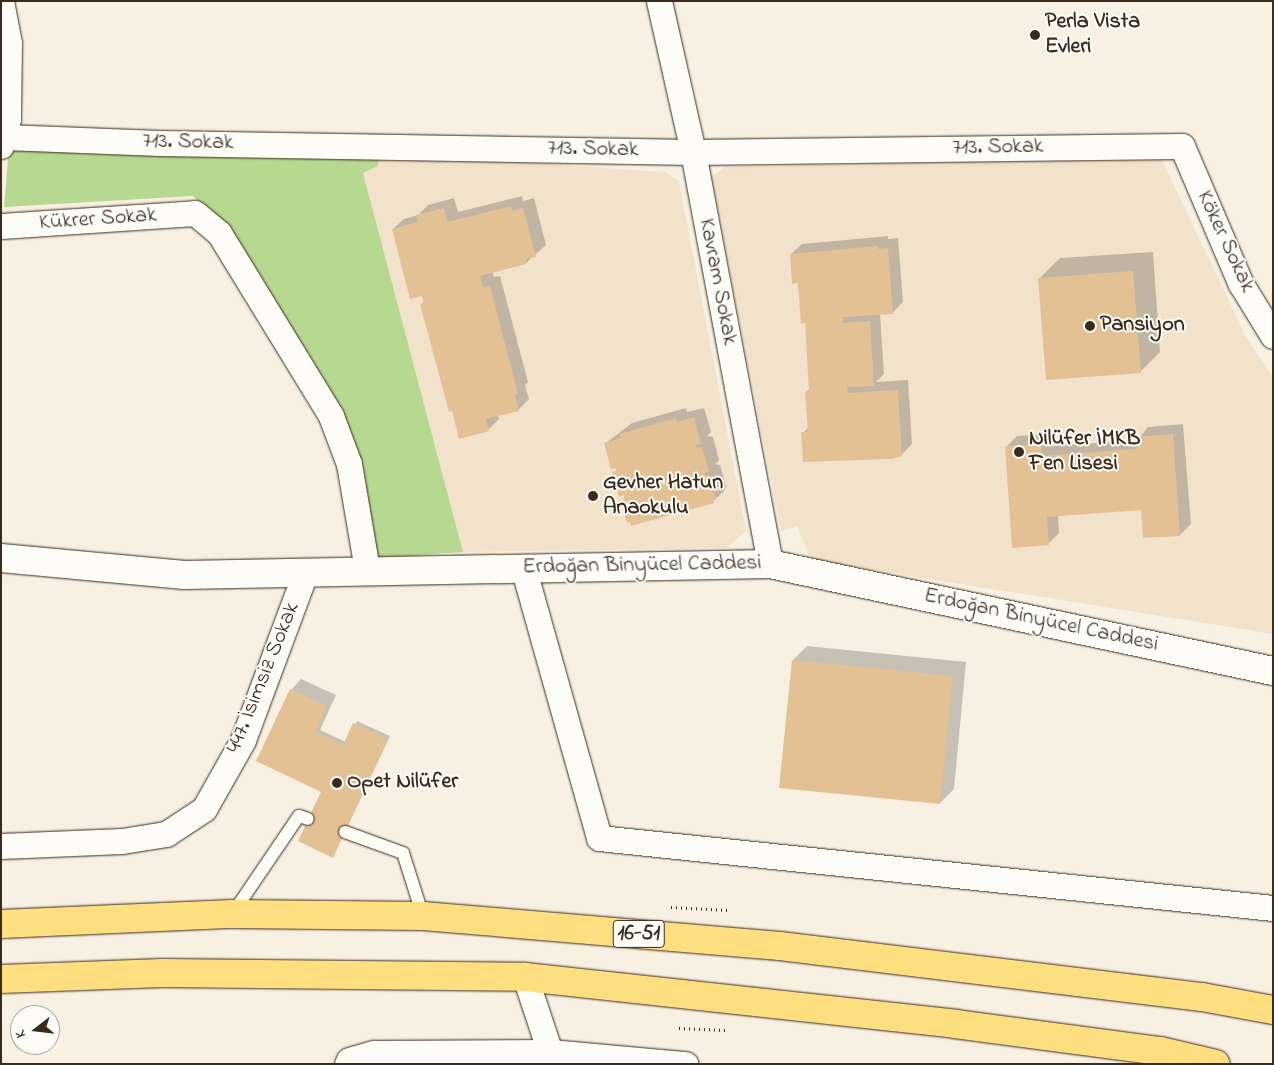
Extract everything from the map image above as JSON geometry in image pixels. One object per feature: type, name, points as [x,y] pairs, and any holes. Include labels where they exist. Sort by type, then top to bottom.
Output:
[{"type":"main road","name":"16-51","points":[[1,924],[232,914],[423,916],[780,946],[1202,997],[1273,1010]]},
{"type":"main road","points":[[1,979],[162,973],[525,977],[955,1024],[1160,1051],[1216,1064]]},
{"type":"street","points":[[1,1],[9,43],[8,120],[2,141]]},
{"type":"street","name":"Kavram Sokak","points":[[659,1],[693,152],[770,564]]},
{"type":"street","name":"713. Sokak","points":[[2,141],[693,152],[1182,146]]},
{"type":"street","name":"Köker Sokak","points":[[1182,146],[1242,284],[1273,336]]},
{"type":"street","name":"Kükrer Sokak","points":[[1,226],[195,213],[219,234],[331,416],[349,464],[368,569]]},
{"type":"street","name":"Erdoğan Binyücel Caddesi","points":[[1,558],[184,575],[368,569],[770,564],[1273,671]]},
{"type":"street","points":[[523,567],[599,838],[1273,908]]},
{"type":"street","name":"447. İsimsiz Sokak","points":[[1,846],[122,842],[166,834],[204,809],[243,740],[306,572]]},
{"type":"street","points":[[525,977],[550,1052]]},
{"type":"street","points":[[347,1064],[349,1060],[374,1053],[550,1052],[685,1064]]},
{"type":"lane","points":[[232,914],[299,816],[308,819]]},
{"type":"lane","points":[[345,832],[403,853],[423,916]]},
{"type":"path","points":[[671,907],[729,910]]},
{"type":"path","points":[[679,1028],[724,1030]]},
{"type":"shaded area","points":[[380,153],[665,172],[679,181],[746,531],[726,548],[463,552],[363,173],[378,166]]},
{"type":"shaded area","name":"Nilüfer İMKB Fen Lisesi","points":[[1161,158],[1246,337],[1273,378],[1273,634],[811,560],[797,526],[781,531],[711,178],[725,167]]},
{"type":"green space","points":[[9,148],[380,153],[378,166],[363,173],[463,552],[376,558],[351,447],[219,224],[193,196],[4,207]]},
{"type":"building","points":[[511,206],[513,211],[523,208],[536,257],[526,259],[526,264],[480,276],[483,287],[490,286],[518,394],[515,395],[519,411],[486,419],[489,431],[459,439],[452,411],[449,412],[420,304],[424,303],[422,296],[410,299],[392,229],[418,222],[416,215],[444,208],[447,222]]},
{"type":"building","points":[[878,246],[878,249],[888,248],[893,314],[843,317],[843,323],[870,321],[874,386],[847,387],[848,393],[898,390],[902,456],[892,459],[803,462],[801,432],[808,432],[805,392],[809,392],[805,323],[801,324],[798,283],[792,284],[790,254]]},
{"type":"building","name":"Pansiyon","points":[[1133,271],[1141,373],[1046,380],[1038,278]]},
{"type":"building","points":[[694,417],[701,444],[696,445],[697,448],[702,447],[709,472],[704,473],[705,476],[710,475],[716,498],[713,499],[714,503],[631,526],[630,522],[627,523],[620,500],[625,499],[624,495],[619,497],[612,472],[617,471],[616,468],[611,469],[604,443],[621,438],[620,434],[676,418],[677,422]]},
{"type":"building","points":[[1173,434],[1180,536],[1143,538],[1141,510],[1047,517],[1049,545],[1012,548],[1005,446],[1041,444],[1042,456],[1137,449],[1136,437]]},
{"type":"building","points":[[792,660],[953,676],[940,804],[779,788]]},
{"type":"building","points":[[290,689],[327,706],[315,732],[343,745],[353,723],[388,740],[333,858],[298,841],[321,792],[256,761]]},
{"type":"place","name":"Perla Vista Evleri","points":[[1035,35]]},
{"type":"place","name":"Pansiyon","points":[[1090,326]]},
{"type":"place","name":"Nilüfer İMKB Fen Lisesi","points":[[1019,452]]},
{"type":"place","name":"Gevher Hatun Anaokulu","points":[[593,496]]},
{"type":"place","name":"Opet Nilüfer","points":[[337,783]]}]
